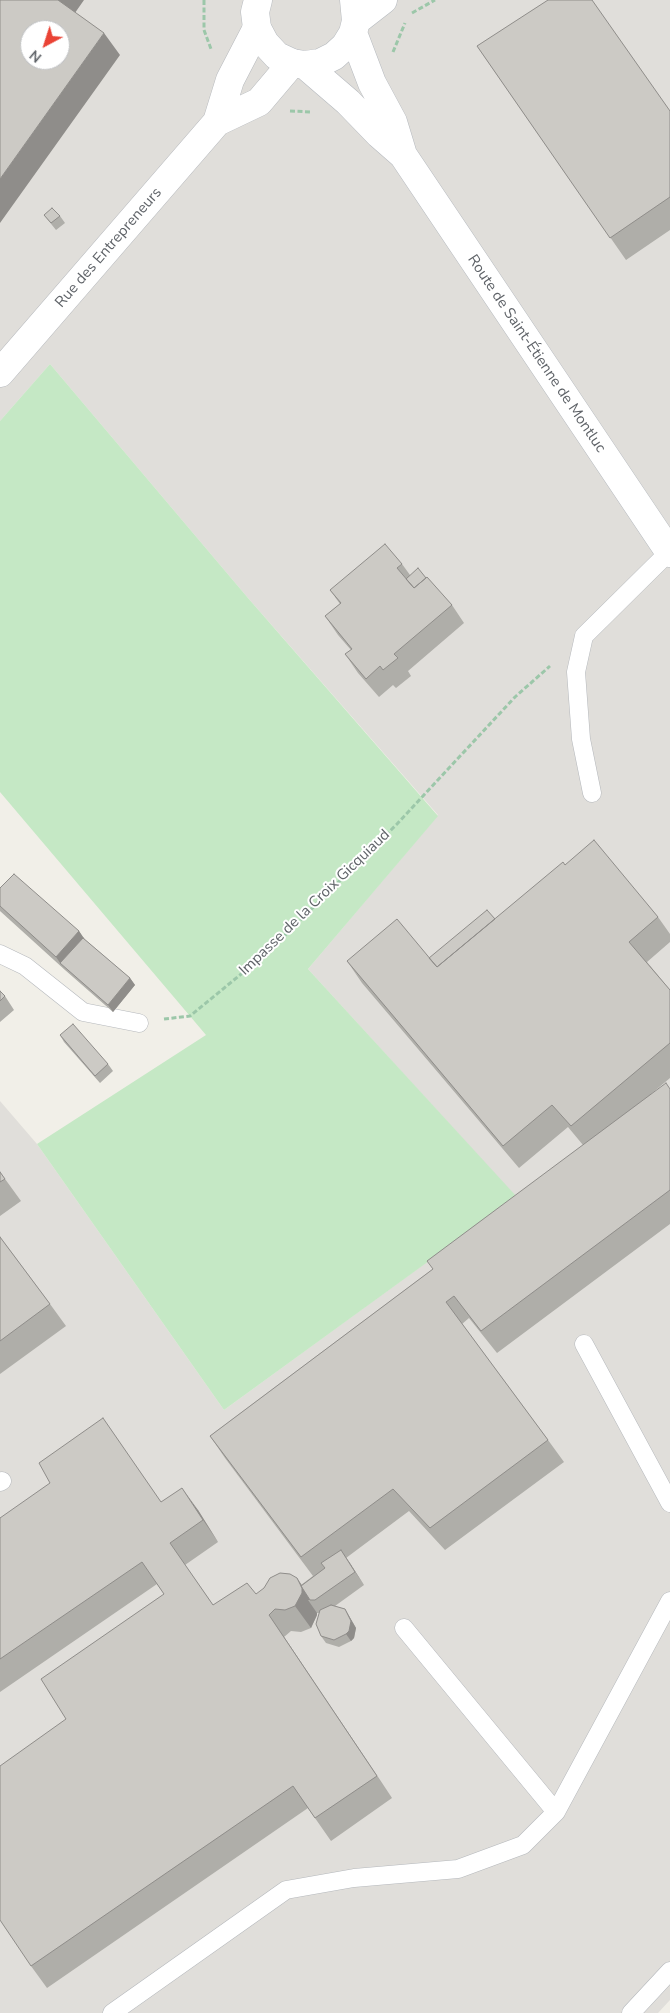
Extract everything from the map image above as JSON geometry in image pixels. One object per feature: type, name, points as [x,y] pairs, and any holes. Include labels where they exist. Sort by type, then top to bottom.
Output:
[{"type":"main road","points":[[257,28],[255,12],[258,0]]},
{"type":"main road","points":[[298,64],[320,63],[334,56],[345,46],[354,18],[383,0]]},
{"type":"main road","name":"Route de Saint-Étienne de Montluc","points":[[354,18],[372,83],[393,122],[403,154],[670,553]]},
{"type":"main road","name":"Route de Saint-Étienne de Montluc","points":[[257,28],[264,43],[277,56],[298,64],[348,102],[378,134],[403,154]]},
{"type":"main road","name":"Rue des Entrepreneurs","points":[[0,373],[217,122],[230,80],[257,28]]},
{"type":"main road","name":"Rue des Entrepreneurs","points":[[217,122],[259,102],[298,64]]},
{"type":"lane","points":[[592,793],[581,739],[576,672],[584,636],[670,553]]},
{"type":"lane","points":[[0,954],[25,966],[84,1012],[138,1023]]},
{"type":"lane","points":[[584,1344],[670,1503]]},
{"type":"lane","points":[[112,2013],[286,1890],[354,1878],[458,1869],[523,1846],[556,1812],[670,1600]]},
{"type":"lane","points":[[404,1628],[556,1812]]},
{"type":"lane","points":[[631,2013],[670,1971]]},
{"type":"path","points":[[204,0],[204,30],[212,52]]},
{"type":"path","points":[[409,14],[435,0]]},
{"type":"path","name":"Impasse de la Croix Gicquiaud","points":[[138,1023],[190,1016],[268,952],[397,824],[515,697],[584,636]]},
{"type":"shaded area","points":[[0,0],[670,0],[670,2000],[658,2013],[0,2013],[0,1101],[37,1144],[224,1410],[516,1197],[308,969],[438,815],[248,598],[50,364],[0,421]]},
{"type":"green space","points":[[50,364],[248,598],[438,816],[308,969],[517,1197],[224,1410],[37,1144],[206,1035],[0,792],[0,421]]},
{"type":"building","points":[[0,0],[58,0],[104,33],[0,179]]},
{"type":"building","points":[[548,0],[592,0],[670,111],[670,197],[610,238],[477,46]]},
{"type":"building","points":[[52,208],[60,216],[51,223],[44,215]]},
{"type":"building","points":[[385,544],[402,564],[397,568],[414,588],[427,577],[452,605],[394,654],[398,658],[383,670],[380,666],[366,679],[345,654],[352,649],[325,616],[341,603],[330,590]]},
{"type":"building","points":[[418,568],[426,578],[414,588],[406,579]]},
{"type":"building","points":[[594,840],[658,917],[629,942],[670,990],[670,1043],[571,1126],[552,1105],[503,1146],[347,961],[397,919],[437,967],[563,862],[565,865]]},
{"type":"building","points":[[14,874],[79,931],[56,957],[0,906],[0,888]]},
{"type":"building","points":[[487,910],[495,919],[437,967],[429,958]]},
{"type":"building","points":[[83,938],[130,978],[108,1005],[60,963]]},
{"type":"building","points":[[0,991],[5,996],[0,1001]]},
{"type":"building","points":[[73,1024],[108,1064],[95,1076],[60,1035]]},
{"type":"building","points":[[666,1083],[670,1089],[670,1190],[481,1331],[454,1296],[446,1302],[548,1440],[430,1528],[393,1489],[301,1557],[210,1436],[433,1269],[427,1261]]},
{"type":"building","points":[[0,1172],[5,1179],[0,1182]]},
{"type":"building","points":[[0,1237],[50,1304],[0,1341]]},
{"type":"building","points":[[103,1418],[161,1502],[182,1488],[203,1520],[170,1543],[213,1605],[247,1583],[256,1594],[264,1588],[270,1578],[280,1573],[290,1574],[297,1578],[302,1588],[302,1593],[295,1606],[285,1610],[275,1609],[269,1615],[377,1776],[315,1818],[293,1786],[31,1966],[0,1920],[0,1766],[66,1719],[41,1679],[164,1594],[142,1562],[0,1659],[0,1518],[50,1483],[39,1463]]},
{"type":"building","points":[[341,1550],[355,1572],[315,1600],[310,1600],[301,1586],[325,1568],[321,1563]]},
{"type":"building","points":[[331,1605],[345,1609],[351,1621],[349,1631],[334,1640],[321,1636],[316,1624],[320,1610]]}]
